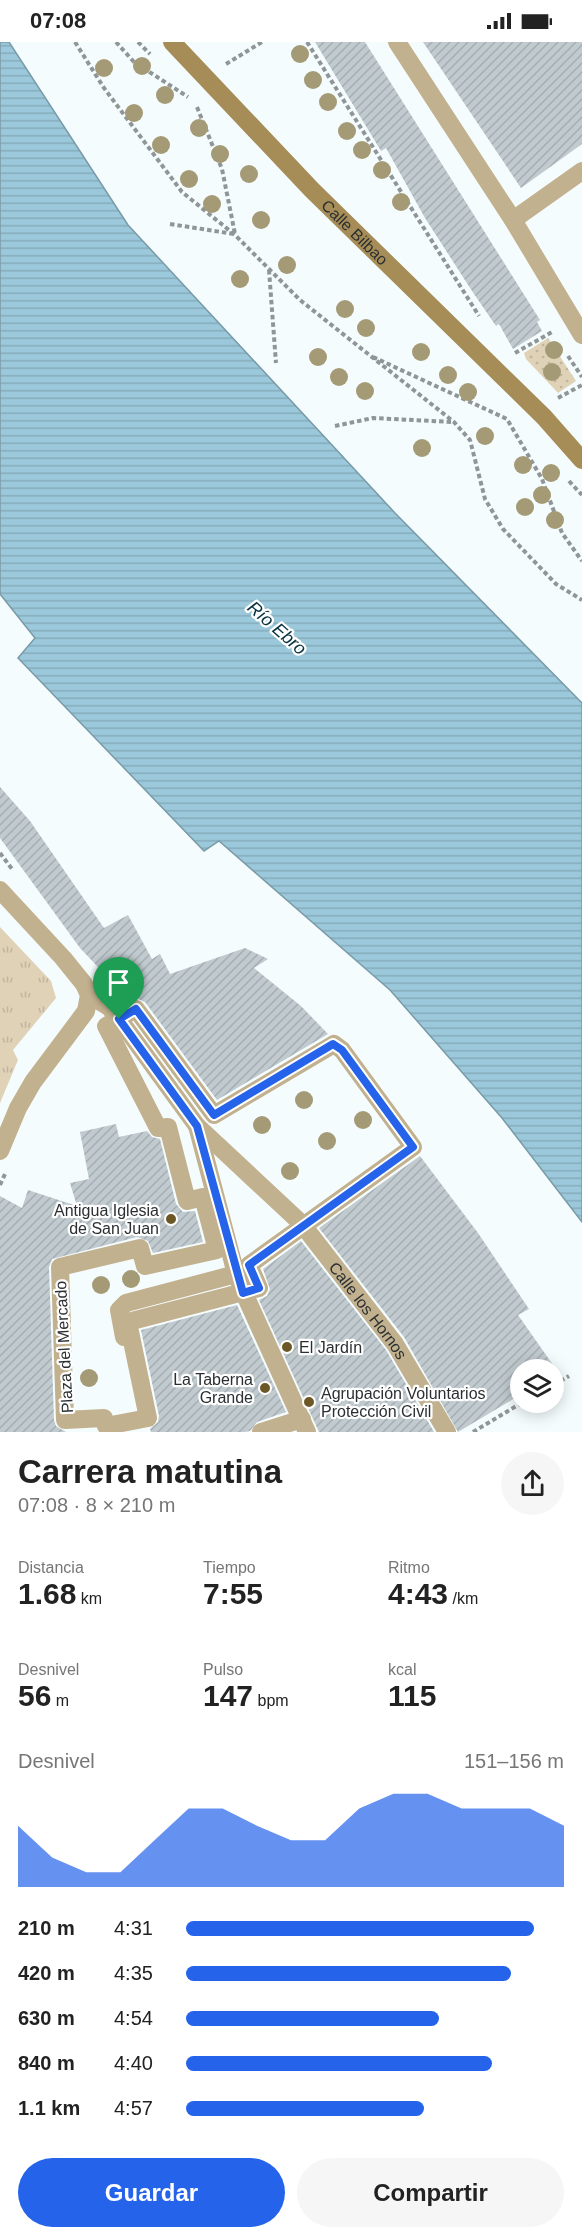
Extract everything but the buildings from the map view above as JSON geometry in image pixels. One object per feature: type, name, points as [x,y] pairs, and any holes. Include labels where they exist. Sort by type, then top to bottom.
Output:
[{"type":"main road","name":"Calle Bilbao","points":[[172,42],[312,190],[544,417],[582,460]]},
{"type":"main road","name":"Calle Bilbao","points":[[544,417],[582,443]]},
{"type":"street","points":[[398,42],[513,220],[582,335]]},
{"type":"street","points":[[513,220],[582,171]]},
{"type":"street","points":[[0,890],[63,958],[84,984],[89,995],[109,1007],[197,1126],[236,1274],[305,1426],[261,1432]]},
{"type":"street","points":[[0,1152],[18,1108],[33,1082],[86,1011],[89,995]]},
{"type":"street","points":[[119,1019],[136,1009],[214,1115],[333,1044],[342,1050],[413,1147],[302,1224],[294,1234],[249,1265],[259,1288],[128,1322],[148,1418],[141,1426]]},
{"type":"street","name":"Plaza del Mercado","points":[[119,1019],[106,1026],[158,1128],[168,1127],[187,1201],[204,1197],[217,1250],[145,1266],[140,1248],[60,1267],[65,1420],[104,1418],[105,1426],[141,1426]]},
{"type":"street","name":"Calle los Hornos","points":[[197,1126],[302,1224],[395,1344],[447,1432]]},
{"type":"street","points":[[141,1426],[118,1310],[126,1303],[236,1274]]},
{"type":"path","points":[[75,42],[104,88],[182,192],[235,235],[300,300],[454,422],[470,440],[485,499],[503,529],[530,560],[556,584],[582,600]]},
{"type":"path","points":[[116,42],[134,62],[195,102],[222,169],[235,235]]},
{"type":"path","points":[[227,64],[262,42]]},
{"type":"path","points":[[307,42],[483,320]]},
{"type":"path","points":[[170,224],[235,235]]},
{"type":"path","points":[[269,269],[276,363]]},
{"type":"path","points":[[514,353],[551,331],[557,340]]},
{"type":"path","points":[[507,345],[521,359]]},
{"type":"path","points":[[563,350],[582,377]]},
{"type":"path","points":[[364,352],[507,419],[542,480],[562,532],[582,561]]},
{"type":"path","points":[[554,396],[560,398],[582,385]]},
{"type":"path","points":[[335,426],[373,418],[454,422]]},
{"type":"path","points":[[564,1379],[569,1376]]},
{"type":"path","points":[[472,1432],[510,1410]]},
{"type":"green space","points":[[548,338],[576,381],[558,393],[526,359],[524,353]]},
{"type":"green space","points":[[0,927],[51,981],[56,998],[13,1050],[18,1060],[0,1103]]},
{"type":"water","name":"Río Ebro","points":[[0,42],[9,42],[128,225],[395,513],[582,703],[582,1222],[502,1118],[390,990],[219,841],[204,851],[18,658],[35,638],[0,594]]},
{"type":"place","name":"Antigua Iglesia de San Juan","points":[[171,1219]]},
{"type":"place","name":"El Jardín","points":[[287,1347]]},
{"type":"place","name":"La Taberna Grande","points":[[265,1388]]},
{"type":"place","name":"Agrupación Voluntarios Protección Civil","points":[[309,1402]]},
{"type":"route","points":[[136,1009],[214,1115],[333,1044],[342,1050],[413,1147],[302,1224],[294,1234],[249,1265],[259,1288],[243,1293],[197,1126],[119,1019],[136,1009]]}]
